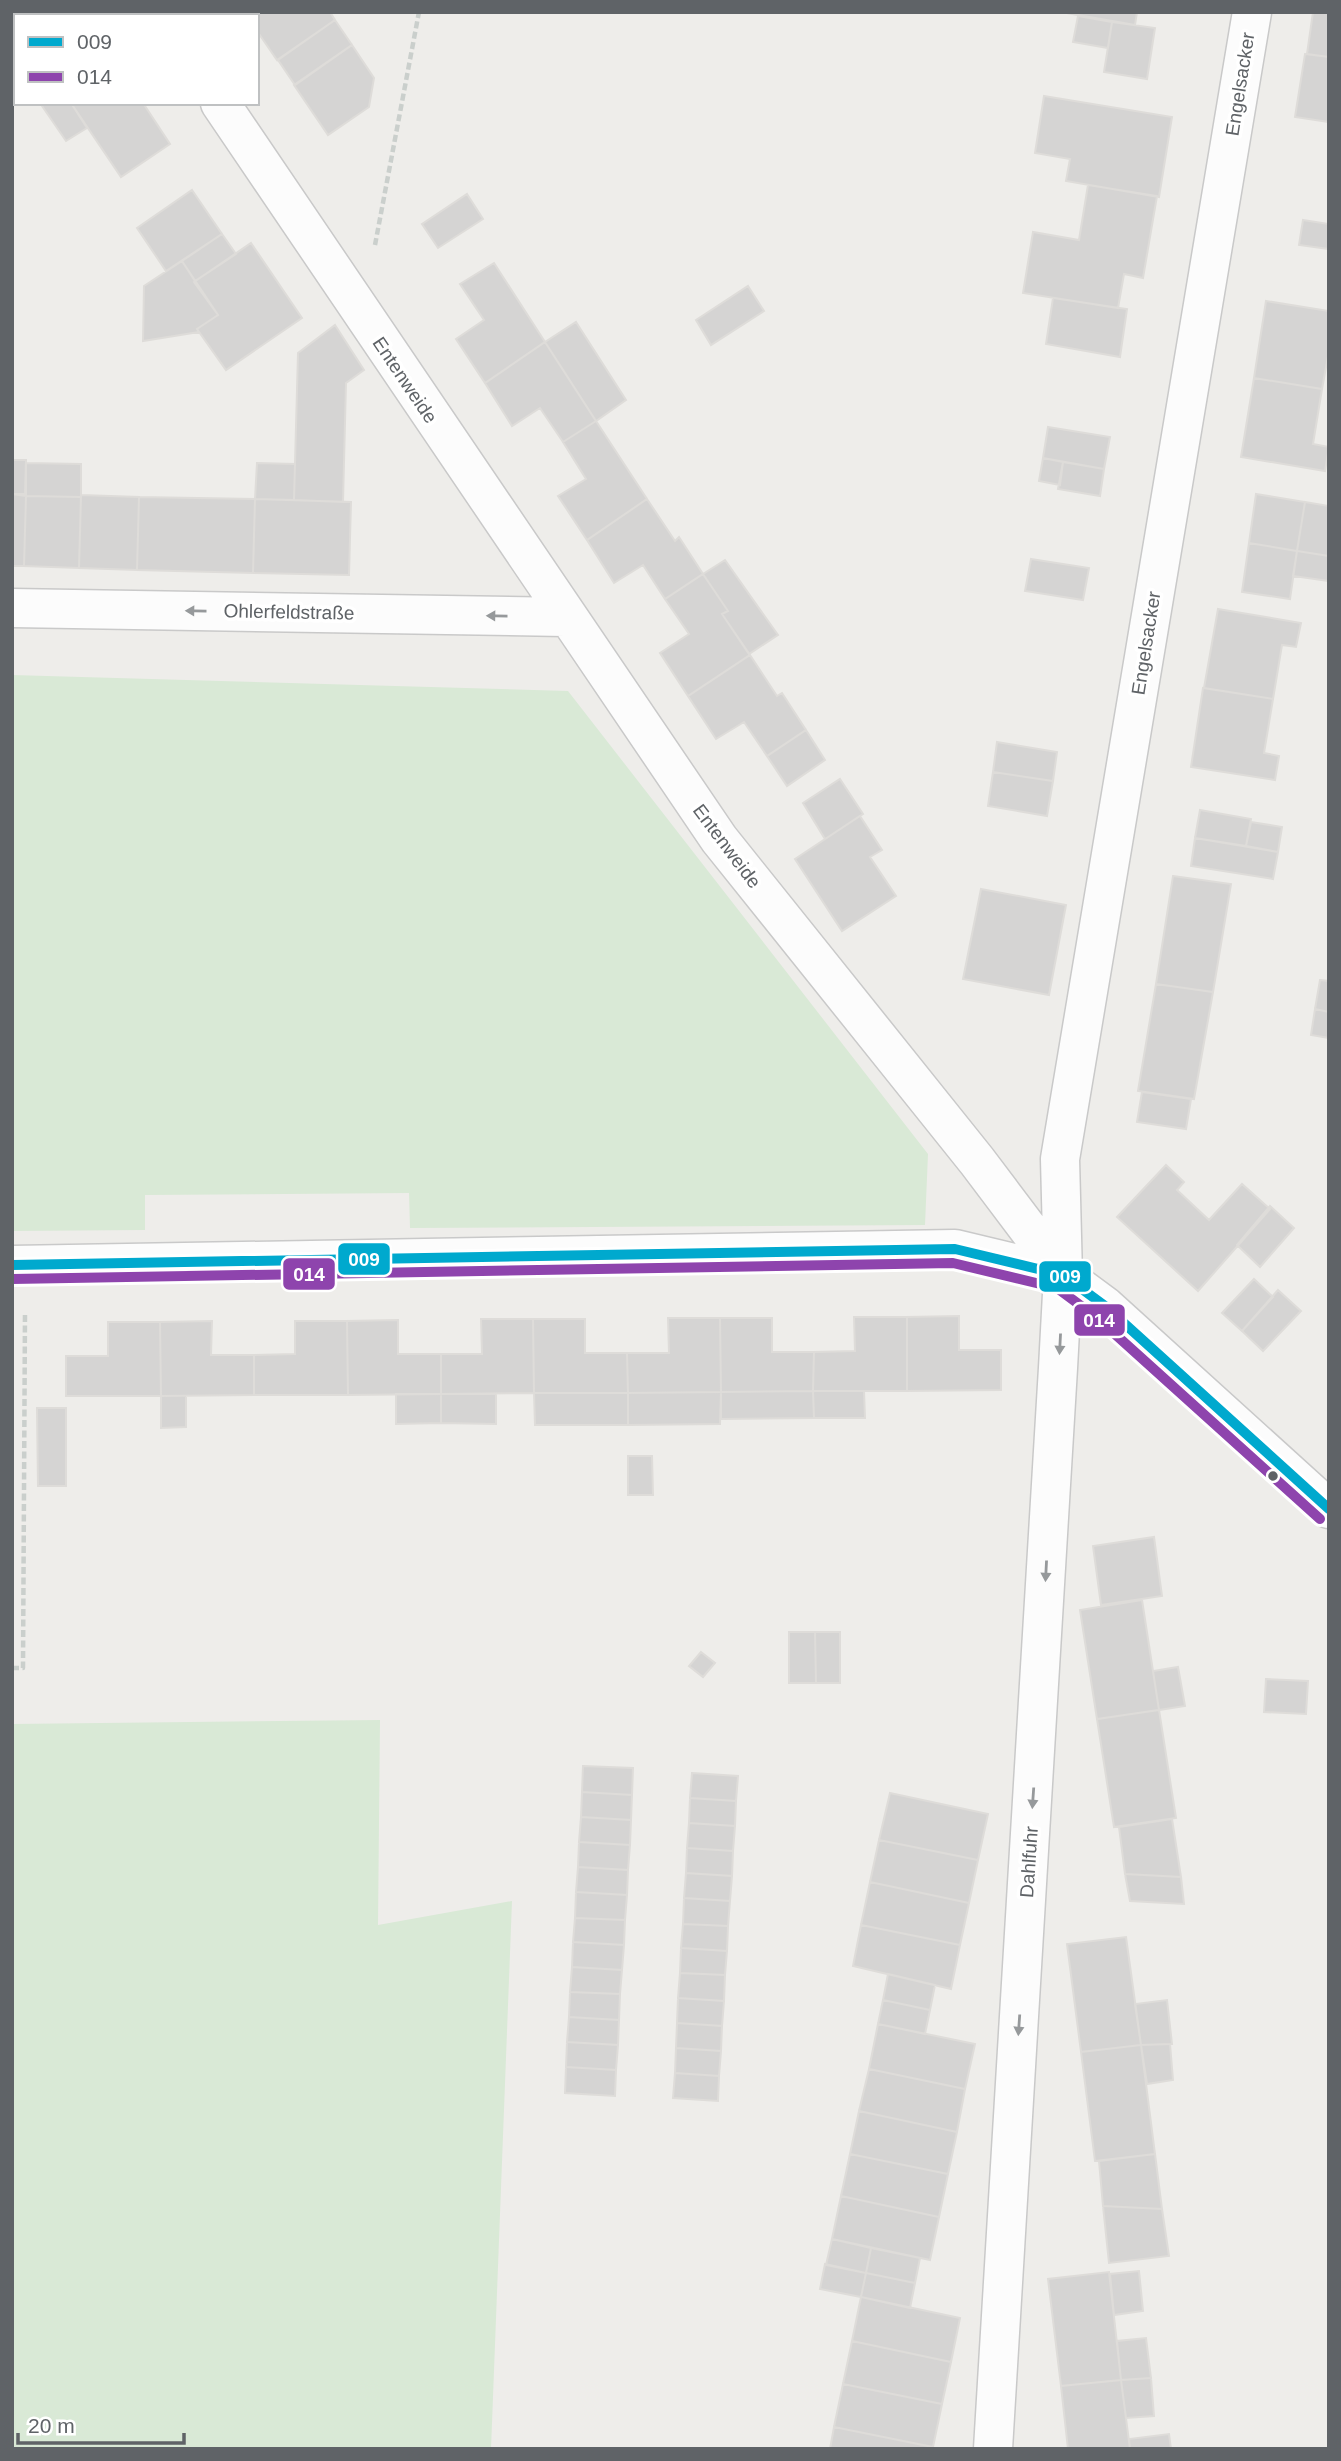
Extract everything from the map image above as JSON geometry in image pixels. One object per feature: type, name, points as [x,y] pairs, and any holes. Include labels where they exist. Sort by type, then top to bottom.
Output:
[{"type":"street","name":"Engelsacker","points":[[1063,1275],[1060,1159],[1252,12]]},
{"type":"street","name":"Entenweide","points":[[221,105],[565,617],[719,839],[977,1161],[1063,1275],[1115,1315],[1329,1509]]},
{"type":"street","name":"Ohlerfeldstraße","points":[[12,608],[565,617]]},
{"type":"street","points":[[19,1266],[955,1249],[1063,1275]]},
{"type":"street","name":"Dahlfuhr","points":[[993,2449],[1063,1275]]},
{"type":"path","points":[[362,316],[419,12]]},
{"type":"path","points":[[12,1668],[23,1668],[19,1266]]},
{"type":"green space","points":[[12,675],[568,691],[928,1154],[925,1225],[410,1228],[409,1193],[145,1195],[145,1230],[12,1231]]},
{"type":"green space","points":[[380,1720],[378,1925],[512,1901],[491,2449],[12,2449],[12,1724]]},
{"type":"building","points":[[12,12],[83,14],[14,14],[14,16]]},
{"type":"building","points":[[244,12],[330,12],[335,20],[277,60],[259,34],[259,14]]},
{"type":"building","points":[[1061,12],[1137,12],[1135,25]]},
{"type":"building","points":[[1313,12],[1329,12],[1329,57],[1307,54]]},
{"type":"building","points":[[1078,16],[1112,22],[1108,48],[1073,42]]},
{"type":"building","points":[[335,20],[352,45],[295,85],[278,60]]},
{"type":"building","points":[[1112,22],[1155,28],[1147,79],[1104,72]]},
{"type":"building","points":[[352,45],[374,78],[369,107],[328,135],[294,85]]},
{"type":"building","points":[[1305,54],[1329,57],[1329,122],[1295,117]]},
{"type":"building","points":[[1044,96],[1172,117],[1159,197],[1066,181],[1070,159],[1035,153]]},
{"type":"building","points":[[41,105],[72,105],[87,128],[66,141]]},
{"type":"building","points":[[72,105],[144,105],[170,144],[121,177]]},
{"type":"building","points":[[1088,185],[1157,196],[1143,278],[1124,274],[1118,308],[1023,293],[1033,232],[1079,240]]},
{"type":"building","points":[[192,190],[222,234],[166,271],[137,228]]},
{"type":"building","points":[[467,194],[483,219],[438,248],[422,224]]},
{"type":"building","points":[[1303,220],[1329,224],[1329,249],[1299,245]]},
{"type":"building","points":[[222,234],[236,254],[195,281],[182,261]]},
{"type":"building","points":[[251,243],[302,318],[226,370],[197,329],[218,315],[194,282]]},
{"type":"building","points":[[182,261],[218,315],[197,329],[199,332],[143,341],[144,286]]},
{"type":"building","points":[[494,263],[545,342],[485,383],[456,339],[484,320],[460,284]]},
{"type":"building","points":[[748,286],[764,311],[711,345],[696,320]]},
{"type":"building","points":[[1053,298],[1127,309],[1120,357],[1046,344]]},
{"type":"building","points":[[1266,301],[1329,311],[1329,351],[1322,389],[1254,378]]},
{"type":"building","points":[[576,322],[626,400],[596,421],[545,342]]},
{"type":"building","points":[[335,325],[364,370],[346,383],[343,502],[294,500],[298,353]]},
{"type":"building","points":[[545,342],[596,421],[563,442],[540,408],[512,426],[485,383]]},
{"type":"building","points":[[1254,378],[1322,389],[1313,444],[1329,447],[1325,471],[1241,457]]},
{"type":"building","points":[[596,421],[647,499],[587,540],[558,496],[586,479],[563,442]]},
{"type":"building","points":[[1048,427],[1110,437],[1104,469],[1043,458]]},
{"type":"building","points":[[1043,458],[1063,462],[1060,485],[1039,481]]},
{"type":"building","points":[[12,460],[26,460],[25,494],[12,494]]},
{"type":"building","points":[[1063,462],[1104,469],[1100,496],[1058,489]]},
{"type":"building","points":[[26,463],[81,464],[81,497],[26,496]]},
{"type":"building","points":[[257,463],[295,464],[294,500],[255,499]]},
{"type":"building","points":[[12,494],[26,496],[24,566],[12,566]]},
{"type":"building","points":[[1256,494],[1305,502],[1297,551],[1249,543]]},
{"type":"building","points":[[81,495],[139,497],[137,570],[79,568]]},
{"type":"building","points":[[26,496],[81,497],[79,568],[24,566]]},
{"type":"building","points":[[139,497],[255,499],[253,573],[137,570]]},
{"type":"building","points":[[255,499],[351,502],[349,575],[253,573]]},
{"type":"building","points":[[647,499],[675,541],[679,537],[703,574],[665,599],[643,565],[614,583],[587,540]]},
{"type":"building","points":[[1305,502],[1329,506],[1329,556],[1297,551]]},
{"type":"building","points":[[1249,543],[1297,551],[1290,599],[1242,592]]},
{"type":"building","points":[[1297,551],[1329,556],[1329,581],[1293,576]]},
{"type":"building","points":[[1031,559],[1089,568],[1083,600],[1025,591]]},
{"type":"building","points":[[725,560],[778,635],[749,654],[722,614],[728,611],[703,574]]},
{"type":"building","points":[[703,574],[728,611],[722,614],[750,655],[688,696],[660,653],[689,634],[665,599]]},
{"type":"building","points":[[1218,609],[1301,623],[1296,647],[1282,645],[1273,699],[1204,688]]},
{"type":"building","points":[[750,655],[777,696],[782,693],[806,730],[767,756],[744,722],[716,739],[688,696]]},
{"type":"building","points":[[1203,688],[1273,699],[1264,753],[1279,756],[1275,780],[1191,767]]},
{"type":"building","points":[[806,730],[825,760],[787,786],[767,756]]},
{"type":"building","points":[[997,742],[1057,752],[1053,781],[993,772]]},
{"type":"building","points":[[993,772],[1053,781],[1047,816],[988,806]]},
{"type":"building","points":[[840,779],[863,814],[825,839],[803,803]]},
{"type":"building","points":[[1200,810],[1251,819],[1246,846],[1195,838]]},
{"type":"building","points":[[860,816],[882,850],[870,857],[896,896],[842,931],[795,859]]},
{"type":"building","points":[[1251,822],[1282,827],[1278,852],[1246,846]]},
{"type":"building","points":[[1195,838],[1278,852],[1273,879],[1191,866]]},
{"type":"building","points":[[1173,876],[1231,884],[1213,992],[1156,984]]},
{"type":"building","points":[[981,889],[1066,905],[1049,995],[963,979]]},
{"type":"building","points":[[1320,980],[1329,981],[1329,1012],[1315,1009]]},
{"type":"building","points":[[1156,984],[1213,992],[1194,1099],[1138,1091]]},
{"type":"building","points":[[1315,1009],[1329,1012],[1329,1038],[1311,1035]]},
{"type":"building","points":[[1142,1092],[1191,1099],[1186,1129],[1137,1122]]},
{"type":"building","points":[[1166,1165],[1184,1182],[1177,1190],[1209,1220],[1242,1184],[1270,1209],[1198,1291],[1117,1217]]},
{"type":"building","points":[[1270,1206],[1294,1228],[1260,1267],[1237,1245]]},
{"type":"building","points":[[1254,1279],[1273,1297],[1242,1331],[1222,1313]]},
{"type":"building","points":[[1278,1290],[1301,1311],[1263,1351],[1242,1331]]},
{"type":"building","points":[[959,1316],[959,1350],[1001,1350],[1001,1390],[907,1391],[907,1317]]},
{"type":"building","points":[[854,1317],[907,1317],[907,1391],[813,1391],[814,1352],[855,1351]]},
{"type":"building","points":[[668,1318],[720,1318],[721,1392],[628,1393],[627,1353],[669,1353]]},
{"type":"building","points":[[720,1318],[772,1318],[772,1352],[814,1352],[813,1391],[721,1392]]},
{"type":"building","points":[[481,1319],[533,1319],[534,1393],[441,1394],[441,1354],[482,1354]]},
{"type":"building","points":[[533,1319],[585,1319],[585,1353],[627,1353],[628,1393],[534,1393]]},
{"type":"building","points":[[398,1320],[398,1354],[441,1354],[441,1394],[348,1395],[347,1321]]},
{"type":"building","points":[[212,1321],[211,1355],[254,1355],[254,1395],[161,1396],[160,1322]]},
{"type":"building","points":[[295,1321],[347,1321],[348,1395],[254,1395],[254,1355],[295,1354]]},
{"type":"building","points":[[108,1322],[160,1322],[161,1396],[66,1396],[66,1356],[108,1356]]},
{"type":"building","points":[[813,1391],[814,1418],[721,1419],[721,1392]]},
{"type":"building","points":[[813,1391],[864,1391],[865,1418],[814,1418]]},
{"type":"building","points":[[721,1392],[720,1424],[628,1425],[628,1393]]},
{"type":"building","points":[[534,1393],[628,1393],[628,1425],[535,1425]]},
{"type":"building","points":[[396,1394],[441,1394],[441,1423],[396,1424]]},
{"type":"building","points":[[441,1394],[496,1394],[496,1424],[441,1423]]},
{"type":"building","points":[[161,1396],[186,1396],[186,1427],[161,1428]]},
{"type":"building","points":[[37,1408],[66,1408],[66,1486],[38,1486]]},
{"type":"building","points":[[628,1456],[652,1456],[653,1495],[628,1495]]},
{"type":"building","points":[[1154,1537],[1162,1596],[1101,1605],[1093,1546]]},
{"type":"building","points":[[1142,1600],[1159,1710],[1097,1719],[1080,1610]]},
{"type":"building","points":[[789,1632],[815,1632],[816,1683],[789,1683]]},
{"type":"building","points":[[815,1632],[840,1632],[840,1683],[816,1683]]},
{"type":"building","points":[[701,1652],[715,1663],[703,1677],[689,1666]]},
{"type":"building","points":[[1178,1667],[1185,1706],[1159,1710],[1153,1671]]},
{"type":"building","points":[[1266,1679],[1308,1681],[1306,1714],[1264,1712]]},
{"type":"building","points":[[1159,1710],[1176,1818],[1114,1827],[1097,1719]]},
{"type":"building","points":[[583,1766],[633,1768],[632,1795],[582,1792]]},
{"type":"building","points":[[692,1773],[738,1776],[736,1801],[690,1798]]},
{"type":"building","points":[[582,1792],[632,1795],[631,1820],[581,1817]]},
{"type":"building","points":[[890,1793],[988,1814],[978,1860],[879,1840]]},
{"type":"building","points":[[690,1798],[736,1801],[735,1826],[689,1823]]},
{"type":"building","points":[[581,1817],[631,1820],[630,1845],[579,1842]]},
{"type":"building","points":[[1172,1819],[1181,1877],[1125,1874],[1119,1827]]},
{"type":"building","points":[[689,1823],[735,1826],[733,1851],[687,1848]]},
{"type":"building","points":[[879,1840],[978,1860],[969,1903],[870,1882]]},
{"type":"building","points":[[579,1842],[630,1845],[628,1870],[578,1867]]},
{"type":"building","points":[[687,1848],[733,1851],[732,1876],[686,1873]]},
{"type":"building","points":[[578,1867],[628,1870],[627,1895],[576,1892]]},
{"type":"building","points":[[686,1873],[732,1876],[730,1901],[684,1898]]},
{"type":"building","points":[[1125,1874],[1181,1877],[1184,1904],[1130,1901]]},
{"type":"building","points":[[870,1882],[969,1903],[960,1945],[861,1925]]},
{"type":"building","points":[[576,1892],[627,1895],[625,1920],[575,1918]]},
{"type":"building","points":[[684,1898],[730,1901],[728,1926],[683,1924]]},
{"type":"building","points":[[575,1918],[625,1920],[624,1945],[573,1942]]},
{"type":"building","points":[[683,1924],[728,1926],[727,1951],[681,1948]]},
{"type":"building","points":[[861,1925],[960,1945],[951,1989],[853,1966]]},
{"type":"building","points":[[1126,1937],[1141,2045],[1081,2052],[1067,1944]]},
{"type":"building","points":[[573,1942],[624,1945],[622,1970],[572,1967]]},
{"type":"building","points":[[681,1948],[727,1951],[725,1975],[680,1973]]},
{"type":"building","points":[[572,1967],[622,1970],[620,1994],[570,1992]]},
{"type":"building","points":[[680,1973],[725,1975],[724,2001],[678,1998]]},
{"type":"building","points":[[888,1974],[935,1985],[930,2010],[883,2000]]},
{"type":"building","points":[[570,1992],[620,1994],[619,2020],[569,2017]]},
{"type":"building","points":[[678,1998],[724,2001],[722,2026],[677,2023]]},
{"type":"building","points":[[883,2000],[930,2010],[925,2034],[878,2024]]},
{"type":"building","points":[[1167,2000],[1172,2044],[1141,2045],[1135,2004]]},
{"type":"building","points":[[569,2017],[619,2020],[618,2045],[567,2042]]},
{"type":"building","points":[[677,2023],[722,2026],[721,2051],[676,2048]]},
{"type":"building","points":[[878,2024],[975,2044],[965,2089],[869,2069]]},
{"type":"building","points":[[567,2042],[618,2045],[616,2070],[566,2067]]},
{"type":"building","points":[[1170,2044],[1173,2080],[1147,2084],[1141,2045]]},
{"type":"building","points":[[1141,2045],[1155,2154],[1095,2161],[1081,2052]]},
{"type":"building","points":[[676,2048],[721,2051],[719,2076],[675,2073]]},
{"type":"building","points":[[566,2067],[616,2070],[615,2096],[565,2093]]},
{"type":"building","points":[[869,2069],[965,2089],[957,2132],[859,2111]]},
{"type":"building","points":[[675,2073],[719,2076],[718,2101],[673,2098]]},
{"type":"building","points":[[859,2111],[957,2132],[948,2174],[850,2154]]},
{"type":"building","points":[[850,2154],[948,2174],[939,2217],[841,2196]]},
{"type":"building","points":[[1155,2154],[1162,2209],[1103,2206],[1099,2161]]},
{"type":"building","points":[[841,2196],[939,2217],[930,2260],[832,2239]]},
{"type":"building","points":[[1103,2206],[1162,2209],[1169,2256],[1109,2263]]},
{"type":"building","points":[[832,2239],[871,2248],[866,2273],[826,2265]]},
{"type":"building","points":[[871,2248],[920,2258],[915,2283],[866,2273]]},
{"type":"building","points":[[825,2264],[866,2273],[861,2297],[820,2289]]},
{"type":"building","points":[[1139,2271],[1143,2311],[1114,2315],[1110,2274]]},
{"type":"building","points":[[1109,2272],[1121,2380],[1061,2386],[1048,2279]]},
{"type":"building","points":[[866,2273],[915,2283],[910,2308],[861,2297]]},
{"type":"building","points":[[861,2297],[960,2318],[951,2362],[852,2341]]},
{"type":"building","points":[[1146,2338],[1151,2378],[1121,2380],[1117,2341]]},
{"type":"building","points":[[852,2341],[951,2362],[942,2404],[843,2384]]},
{"type":"building","points":[[1151,2378],[1154,2416],[1126,2418],[1121,2380]]},
{"type":"building","points":[[1121,2380],[1130,2449],[1068,2449],[1061,2386]]},
{"type":"building","points":[[843,2384],[942,2404],[933,2447],[834,2427]]},
{"type":"building","points":[[834,2427],[933,2447],[933,2449],[830,2449]]},
{"type":"building","points":[[1169,2434],[1171,2449],[1130,2449],[1129,2439]]},
{"type":"transit line","name":"009","points":[[12,1265],[955,1249],[1063,1275],[1105,1306],[1329,1509]]},
{"type":"transit line","name":"014","points":[[12,1279],[953,1263],[1057,1288],[1096,1317],[1320,1519]]}]
